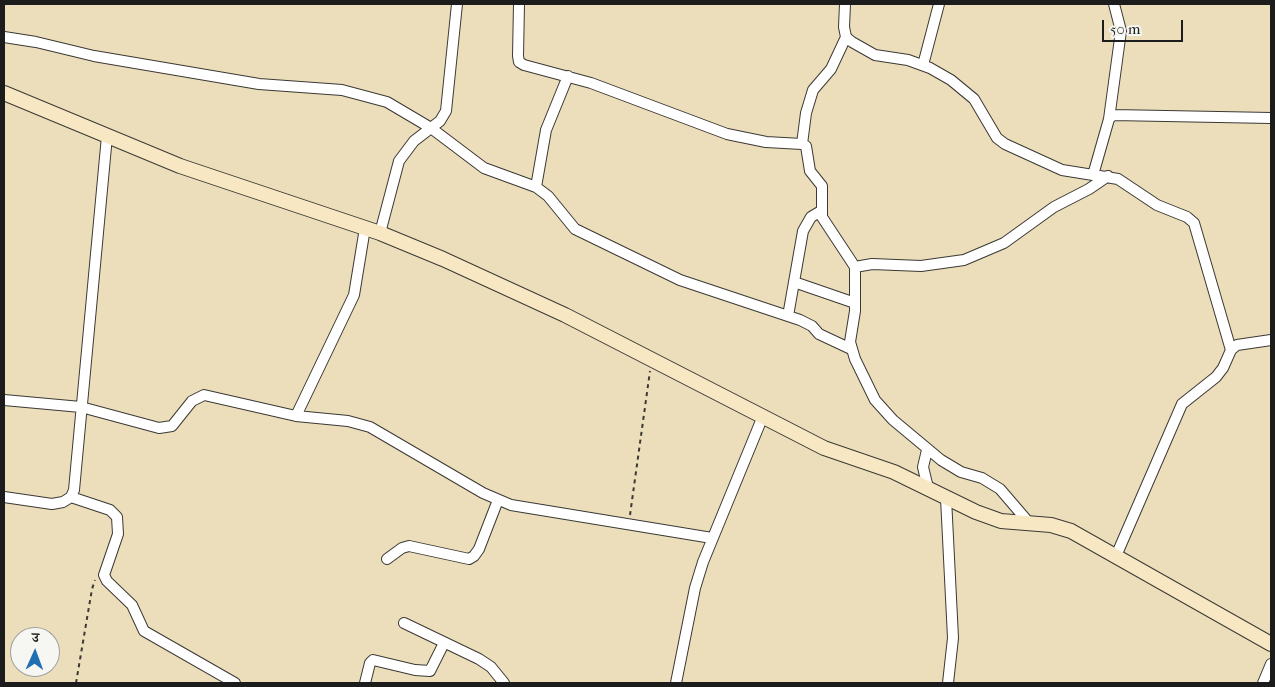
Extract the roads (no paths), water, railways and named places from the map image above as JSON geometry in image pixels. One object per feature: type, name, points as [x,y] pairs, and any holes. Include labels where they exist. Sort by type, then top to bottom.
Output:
[{"type":"street","points":[[380,234],[398,161],[414,141],[440,121],[446,111],[457,4]]},
{"type":"street","points":[[519,4],[520,62],[530,67],[568,76],[659,106],[727,134],[766,142],[802,144],[808,151],[810,171],[822,186],[822,218],[855,267],[855,304],[850,342],[851,349],[875,400],[893,420],[927,450],[961,472],[992,483],[1009,498],[1030,524]]},
{"type":"street","points":[[802,144],[806,113],[813,90],[831,69],[846,36],[845,4]]},
{"type":"street","points":[[923,65],[939,4]]},
{"type":"street","points":[[1092,175],[1109,119],[1121,32],[1114,4]]},
{"type":"street","points":[[846,36],[866,52],[923,65],[939,73],[974,98],[992,130],[1005,144],[1062,170],[1108,176],[1125,182],[1157,205],[1187,217],[1194,223],[1223,316],[1231,350],[1223,368],[1216,377],[1188,398],[1176,412],[1116,556]]},
{"type":"street","points":[[4,37],[36,42],[94,56],[259,84],[325,88],[364,95],[387,102],[431,128],[484,168],[536,186],[548,196],[575,229],[688,284],[788,316],[807,324],[819,334],[851,349]]},
{"type":"street","points":[[536,186],[546,130],[568,76]]},
{"type":"street","points":[[4,93],[180,166],[365,228],[484,276],[581,323],[830,451],[885,468],[987,517],[1001,521],[1051,525],[1071,531],[1271,644]]},
{"type":"street","points":[[1109,119],[1113,115],[1120,114],[1271,118]]},
{"type":"street","points":[[4,497],[52,504],[63,502],[71,497],[74,490],[107,136]]},
{"type":"street","points":[[855,267],[872,264],[921,266],[964,260],[1004,243],[1046,212],[1089,189],[1108,176]]},
{"type":"street","points":[[788,316],[803,231],[810,217],[821,211]]},
{"type":"street","points":[[296,416],[354,295],[365,228]]},
{"type":"street","points":[[794,282],[855,304]]},
{"type":"street","points":[[1231,350],[1246,343],[1271,340]]},
{"type":"street","points":[[4,400],[81,407],[151,427],[166,428],[176,422],[195,398],[212,395],[296,416],[348,421],[370,427],[498,500],[532,510],[712,538]]},
{"type":"street","points":[[676,683],[696,588],[712,538],[763,416]]},
{"type":"street","points":[[927,450],[923,467],[928,488]]},
{"type":"street","points":[[71,497],[110,510],[117,517],[118,534],[104,575],[107,581],[132,605],[144,631],[234,683]]},
{"type":"street","points":[[946,498],[953,638],[948,683]]},
{"type":"street","points":[[387,559],[402,548],[409,546],[469,559],[478,549],[498,500]]},
{"type":"street","points":[[404,623],[490,667],[504,683]]},
{"type":"street","points":[[365,683],[373,660],[415,670],[430,671],[444,643]]},
{"type":"street","points":[[1263,683],[1271,664]]}]
